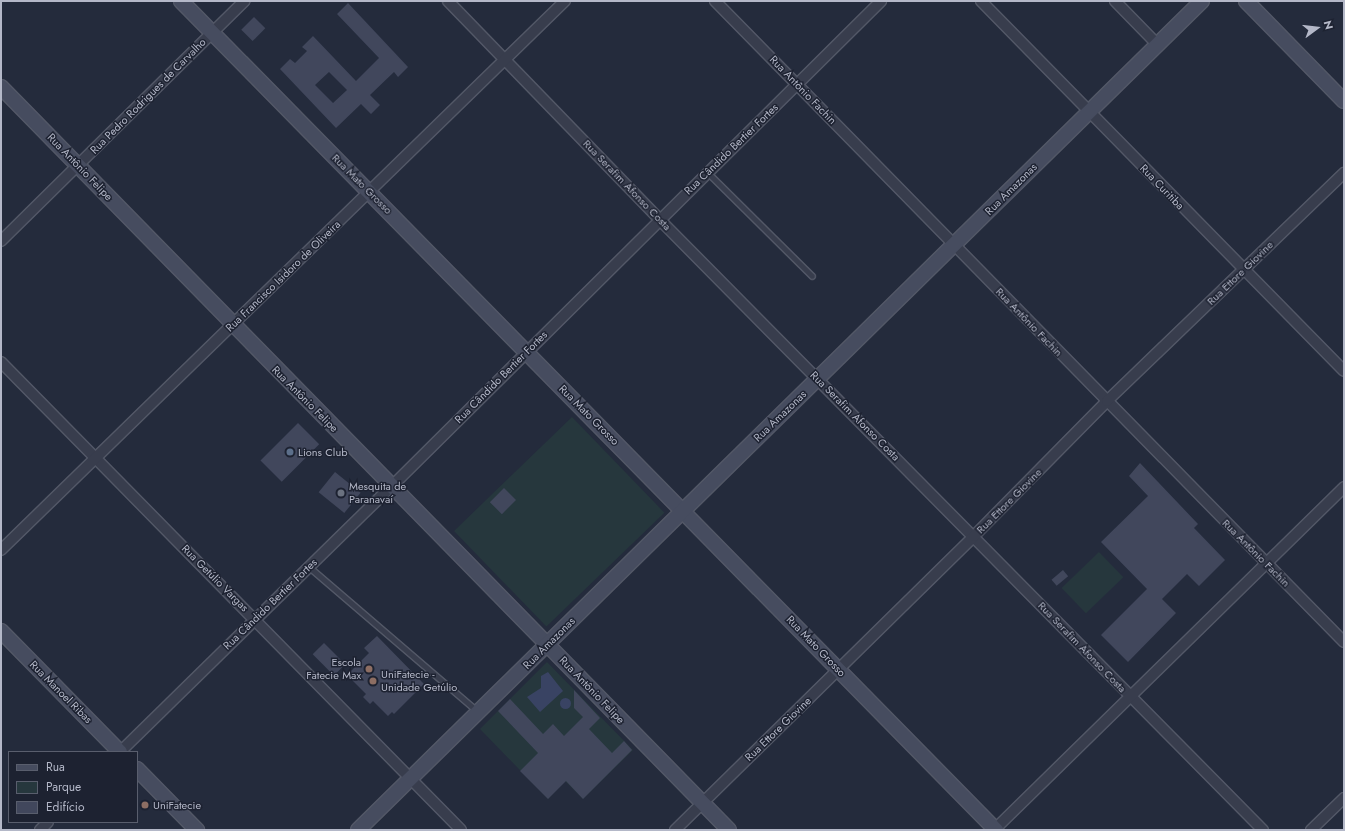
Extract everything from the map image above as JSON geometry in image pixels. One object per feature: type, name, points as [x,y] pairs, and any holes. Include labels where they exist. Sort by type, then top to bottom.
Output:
[{"type":"street","name":"Rua Mato Grosso","points":[[181,1],[683,510],[995,830]]},
{"type":"street","name":"Rua Pedro Rodrigues de Carvalho","points":[[1,241],[244,1]]},
{"type":"street","name":"Rua Serafim Afonso Costa","points":[[448,1],[659,219],[974,536],[1262,830]]},
{"type":"street","name":"Rua Francisco Isidoro de Oliveira","points":[[1,550],[565,1]]},
{"type":"street","name":"Rua Antônio Fachin","points":[[715,1],[1344,642]]},
{"type":"street","name":"Rua Cândido Bertier Fortes","points":[[121,751],[392,486],[659,219],[708,173],[881,1]]},
{"type":"street","name":"Rua Curitiba","points":[[981,1],[1243,270],[1344,371]]},
{"type":"street","points":[[1115,1],[1157,44]]},
{"type":"street","name":"Rua Amazonas","points":[[358,830],[1202,1]]},
{"type":"street","points":[[1246,1],[1344,101]]},
{"type":"street","name":"Rua Antônio Felipe","points":[[1,87],[232,325],[729,830]]},
{"type":"street","name":"Rua Ettore Giovine","points":[[675,830],[974,536],[1107,401],[1344,173]]},
{"type":"street","name":"Rua Getúlio Vargas","points":[[1,362],[95,459],[256,619],[461,830]]},
{"type":"street","points":[[995,830],[1344,487]]},
{"type":"street","name":"Rua Manoel Ribas","points":[[1,631],[119,751]]},
{"type":"street","points":[[138,770],[197,830]]},
{"type":"street","points":[[1312,830],[1344,798]]},
{"type":"lane","points":[[708,173],[812,276]]},
{"type":"lane","points":[[309,567],[478,712]]},
{"type":"green space","points":[[572,417],[664,513],[546,627],[454,531]]},
{"type":"green space","points":[[1099,552],[1123,577],[1086,613],[1062,588]]},
{"type":"green space","points":[[547,662],[633,750],[583,799],[565,781],[548,799],[480,729]]},
{"type":"water","points":[[548,672],[563,691],[540,712],[527,697],[541,688],[541,676]]},
{"type":"water","points":[[565,697],[569,699],[571,703],[569,707],[565,709],[561,707],[559,703],[561,699]]},
{"type":"building","points":[[348,3],[408,67],[398,77],[394,72],[370,95],[380,105],[371,114],[361,104],[336,128],[280,69],[290,59],[295,63],[307,51],[302,47],[313,36],[356,81],[379,58],[337,14]],"holes":[[[329,72],[347,90],[333,103],[315,85]]]},
{"type":"building","points":[[254,17],[265,28],[253,41],[241,30]]},
{"type":"building","name":"Lions Club","points":[[298,423],[319,444],[282,482],[261,460]]},
{"type":"building","points":[[1140,463],[1198,524],[1194,528],[1225,560],[1199,586],[1187,574],[1162,599],[1176,613],[1128,662],[1101,635],[1147,589],[1101,542],[1148,496],[1129,476]]},
{"type":"building","name":"Mesquita de Paranavaí","points":[[335,472],[361,493],[344,513],[319,492]]},
{"type":"building","points":[[504,488],[516,500],[502,514],[490,502]]},
{"type":"building","points":[[1063,570],[1068,576],[1057,586],[1052,580]]},
{"type":"building","points":[[377,636],[424,684],[394,714],[392,712],[388,716],[373,701],[370,704],[363,697],[366,694],[347,675],[369,653],[364,648]]},
{"type":"building","points":[[324,643],[345,664],[334,676],[313,654]]},
{"type":"building","points":[[574,690],[600,718],[589,729],[612,753],[624,741],[632,750],[583,799],[566,781],[548,799],[520,771],[538,753],[498,711],[510,699],[543,734],[553,724],[564,736],[583,717],[574,708]]},
{"type":"place","name":"Lions Club","points":[[290,452]]},
{"type":"place","name":"Mesquita de Paranavaí","points":[[341,493]]},
{"type":"place","name":"Escola Fatecie Max","points":[[369,669]]},
{"type":"place","name":"UniFatecie - Unidade Getúlio","points":[[373,681]]},
{"type":"place","name":"UniFatecie","points":[[145,805]]}]
